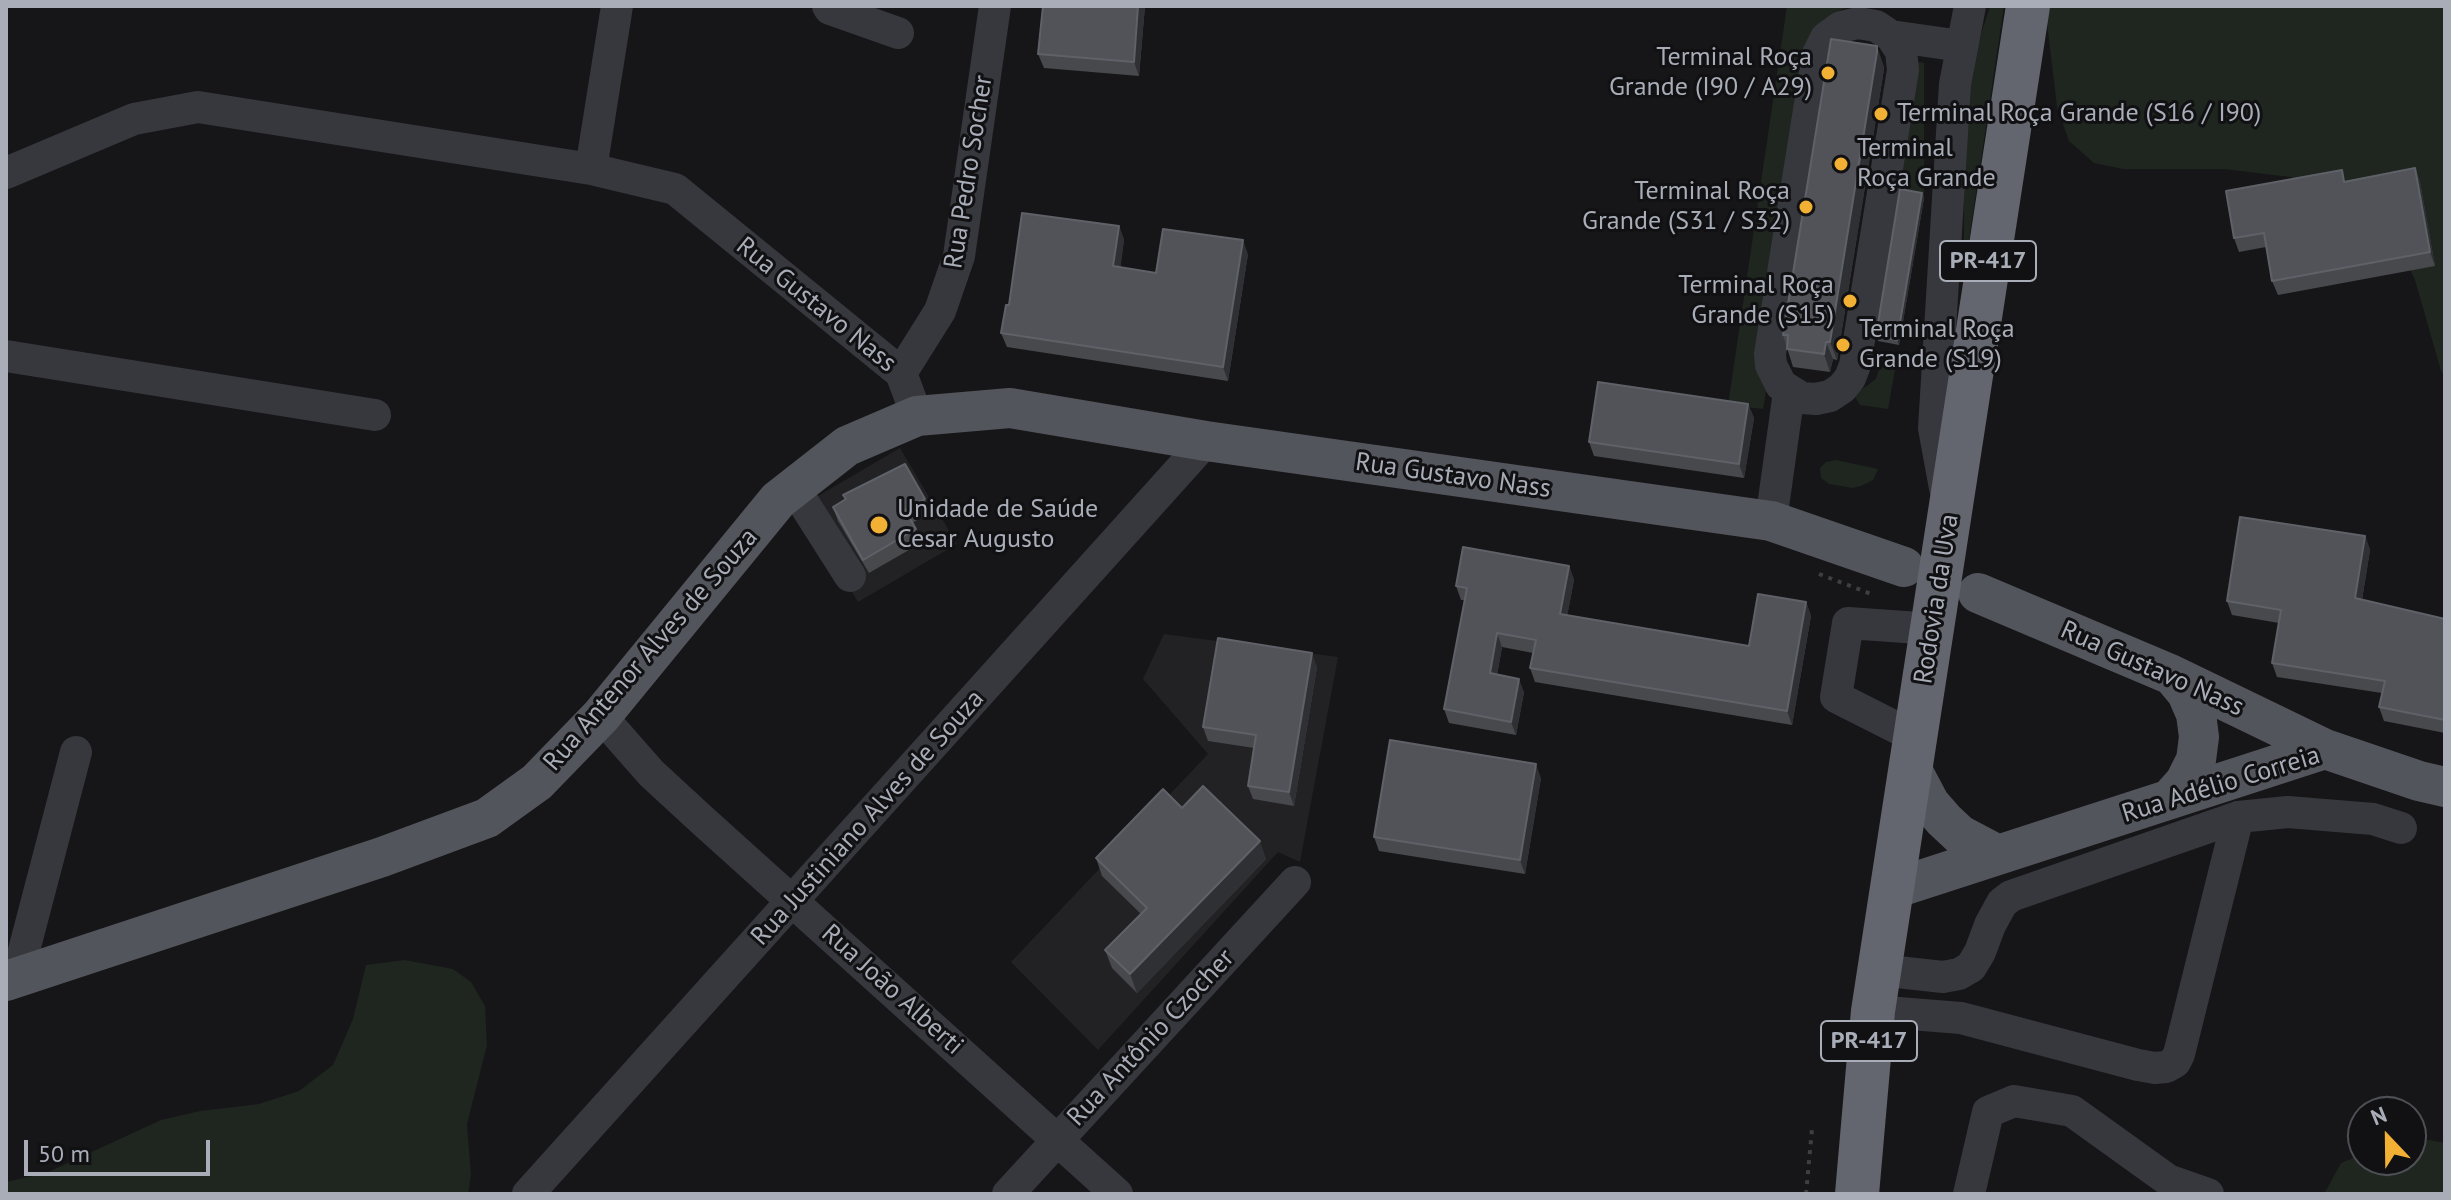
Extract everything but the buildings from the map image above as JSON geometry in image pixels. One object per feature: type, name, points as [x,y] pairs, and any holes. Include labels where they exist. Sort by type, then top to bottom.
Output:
[{"type":"highway","name":"Rodovia da Uva","points":[[1857,1194],[1876,990],[2028,6]]},
{"type":"main road","name":"Rua Gustavo Nass","points":[[917,416],[1010,408],[1206,441],[1771,521],[1904,567]]},
{"type":"main road","name":"Rua Antenor Alves de Souza","points":[[11,979],[382,857],[487,818],[537,782],[601,716],[778,500],[847,446],[917,416]]},
{"type":"main road","name":"Rua Gustavo Nass","points":[[1978,593],[2172,675],[2325,749]]},
{"type":"main road","points":[[2170,799],[2185,782],[2196,760],[2199,737],[2196,714],[2187,693],[2172,675]]},
{"type":"main road","points":[[2196,760],[2250,713]]},
{"type":"main road","points":[[2234,798],[2250,713]]},
{"type":"main road","name":"Rua Adélio Correia","points":[[1893,889],[2170,799],[2234,798],[2325,749],[2417,780]]},
{"type":"main road","points":[[1912,752],[1930,804],[1960,835],[1998,855]]},
{"type":"street","points":[[591,169],[617,6]]},
{"type":"street","points":[[828,6],[898,33]]},
{"type":"street","name":"Rua Pedro Socher","points":[[901,373],[940,311],[959,256],[995,6]]},
{"type":"street","points":[[1949,515],[1934,428],[1955,84],[1970,6]]},
{"type":"street","points":[[1858,23],[1876,26],[1891,36],[1901,51],[1903,70],[1855,365],[1842,388],[1830,396],[1802,398],[1789,392],[1774,375],[1770,354],[1818,54],[1826,38],[1841,27],[1858,23]]},
{"type":"street","points":[[1891,36],[1961,46]]},
{"type":"street","name":"Rua Gustavo Nass","points":[[6,173],[134,119],[198,107],[591,169],[675,189],[901,373],[917,416]]},
{"type":"street","points":[[6,356],[375,415]]},
{"type":"street","points":[[1771,521],[1789,392]]},
{"type":"street","name":"Rua Justiniano Alves de Souza","points":[[528,1194],[1206,441]]},
{"type":"street","points":[[794,488],[850,576]]},
{"type":"street","points":[[1912,752],[1836,697],[1848,623],[1933,629]]},
{"type":"street","name":"Rua João Alberti","points":[[601,716],[651,773],[1117,1194]]},
{"type":"street","points":[[11,979],[76,752]]},
{"type":"street","points":[[1876,990],[1959,974],[1971,967],[2002,903],[2234,798],[2288,812],[2390,831],[2417,780]]},
{"type":"street","points":[[1876,990],[1961,1018],[2138,1065],[2166,1067],[2175,1062],[2179,1054],[2234,798]]},
{"type":"street","name":"Rua Antônio Czocher","points":[[1008,1194],[1295,882]]},
{"type":"street","points":[[1969,1194],[1988,1112],[2014,1101],[2072,1111],[2168,1180],[2208,1194]]},
{"type":"path","points":[[1806,1194],[1812,1129]]},
{"type":"shaded area","points":[[1787,6],[1852,6],[1827,18],[1763,409],[1728,405]]},
{"type":"shaded area","points":[[1990,6],[2004,6],[1964,273],[1964,88]]},
{"type":"shaded area","points":[[2045,6],[2445,6],[2445,376],[2415,280],[2393,234],[2322,185],[2290,177],[2224,169],[2123,169],[2094,163],[2069,141],[2057,107]]},
{"type":"shaded area","points":[[1917,63],[1924,63],[1924,198],[1897,193]]},
{"type":"shaded area","points":[[1883,357],[1897,359],[1888,409],[1860,405],[1854,395],[1876,379]]},
{"type":"shaded area","name":"Unidade de Saúde Cesar Augusto","points":[[900,448],[957,544],[858,602],[801,506]]},
{"type":"shaded area","points":[[1836,460],[1878,469],[1873,480],[1861,486],[1853,488],[1829,484],[1821,478],[1820,468],[1826,462]]},
{"type":"shaded area","points":[[1164,634],[1338,657],[1300,862],[1278,852],[1098,1050],[1011,962],[1208,754],[1143,679]]},
{"type":"shaded area","points":[[405,960],[453,969],[471,982],[485,1006],[487,1045],[467,1124],[471,1175],[468,1194],[6,1194],[6,1182],[46,1173],[161,1120],[200,1111],[259,1104],[299,1091],[333,1065],[353,1019],[366,965]]},
{"type":"shaded area","points":[[2427,1140],[2445,1143],[2445,1194],[2324,1194],[2341,1163],[2347,1161],[2347,1176],[2427,1176]]},
{"type":"place","name":"Terminal Roça Grande (I90 / A29)","points":[[1828,73]]},
{"type":"place","name":"Terminal Roça Grande (S16 / I90)","points":[[1881,114]]},
{"type":"place","name":"Terminal Roça Grande","points":[[1841,164]]},
{"type":"place","name":"Terminal Roça Grande (S31 / S32)","points":[[1806,207]]},
{"type":"place","name":"Terminal Roça Grande (S15)","points":[[1850,301]]},
{"type":"place","name":"Terminal Roça Grande (S19)","points":[[1843,345]]},
{"type":"place","name":"Unidade de Saúde Cesar Augusto","points":[[879,525]]}]
